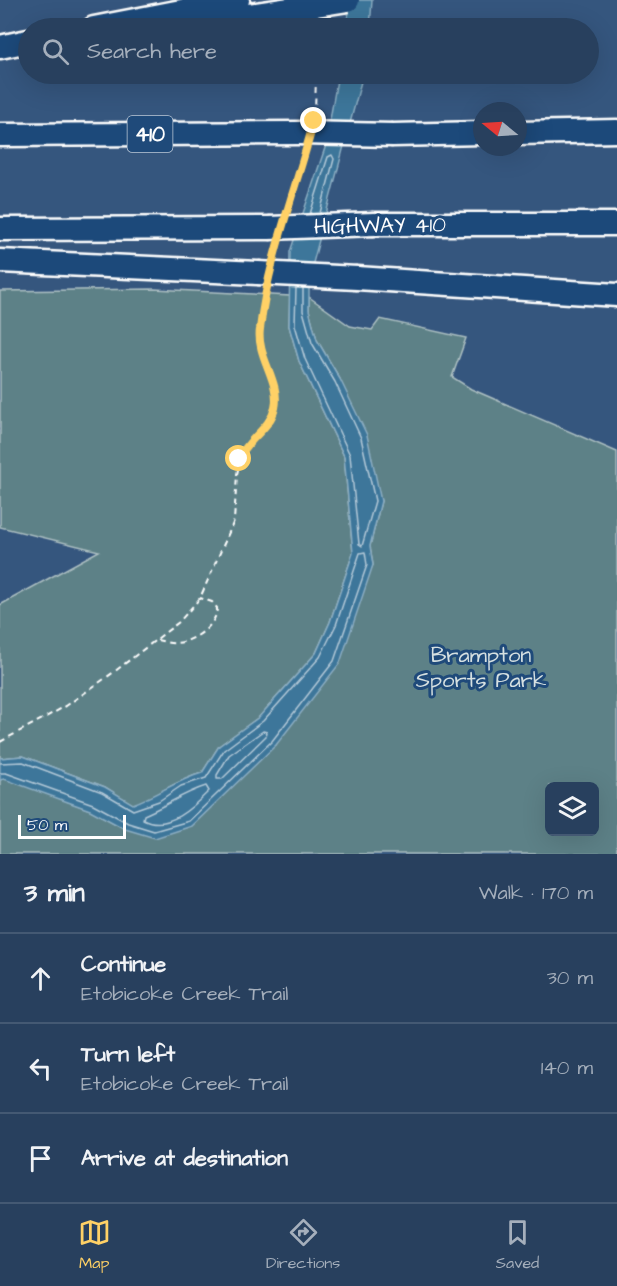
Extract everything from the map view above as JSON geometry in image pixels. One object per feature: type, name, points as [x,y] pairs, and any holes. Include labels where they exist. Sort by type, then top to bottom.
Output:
[{"type":"highway","points":[[145,18],[238,0]]},
{"type":"highway","points":[[229,18],[348,0]]},
{"type":"highway","points":[[0,46],[18,43]]},
{"type":"highway","points":[[0,51],[18,49]]},
{"type":"highway","points":[[527,133],[617,131]]},
{"type":"highway","name":"410","points":[[0,135],[307,132],[393,135],[473,133]]},
{"type":"highway","name":"HIGHWAY 410","points":[[0,229],[278,222],[374,225],[617,224]]},
{"type":"highway","points":[[0,261],[264,277],[357,278],[617,295]]},
{"type":"path","points":[[278,222],[307,132],[314,84]]},
{"type":"path","points":[[0,742],[66,706],[157,640],[179,622],[200,598],[234,522],[237,474],[243,449],[263,429],[275,406],[273,384],[260,348],[259,330],[264,277]]},
{"type":"path","points":[[157,640],[175,643],[185,641],[209,627],[217,615],[217,608],[212,602],[200,598]]},
{"type":"green space","points":[[154,289],[290,296],[289,326],[299,361],[344,456],[353,553],[330,622],[316,653],[259,717],[219,746],[202,773],[133,805],[105,787],[23,756],[0,758],[0,605],[99,551],[0,527],[0,291]]},
{"type":"green space","name":"Brampton Sports Park","points":[[309,297],[350,326],[372,330],[380,319],[466,338],[452,377],[471,389],[617,452],[617,854],[0,854],[0,780],[4,778],[91,810],[125,829],[276,745],[373,565],[370,546],[381,501],[340,379],[317,340],[309,310]]},
{"type":"water","points":[[351,0],[372,0],[371,18],[348,18]]},
{"type":"water","points":[[336,84],[360,84],[309,278],[309,310],[317,340],[340,379],[367,435],[381,501],[370,546],[373,565],[340,663],[276,745],[192,826],[155,838],[125,829],[90,810],[4,779],[0,780],[0,758],[23,756],[105,787],[133,804],[202,773],[219,746],[259,717],[316,653],[330,622],[353,553],[344,456],[299,361],[289,326],[290,252],[325,148]]},
{"type":"route","points":[[239,459],[243,449],[269,421],[275,406],[273,384],[260,348],[259,330],[275,257],[314,121]]}]
